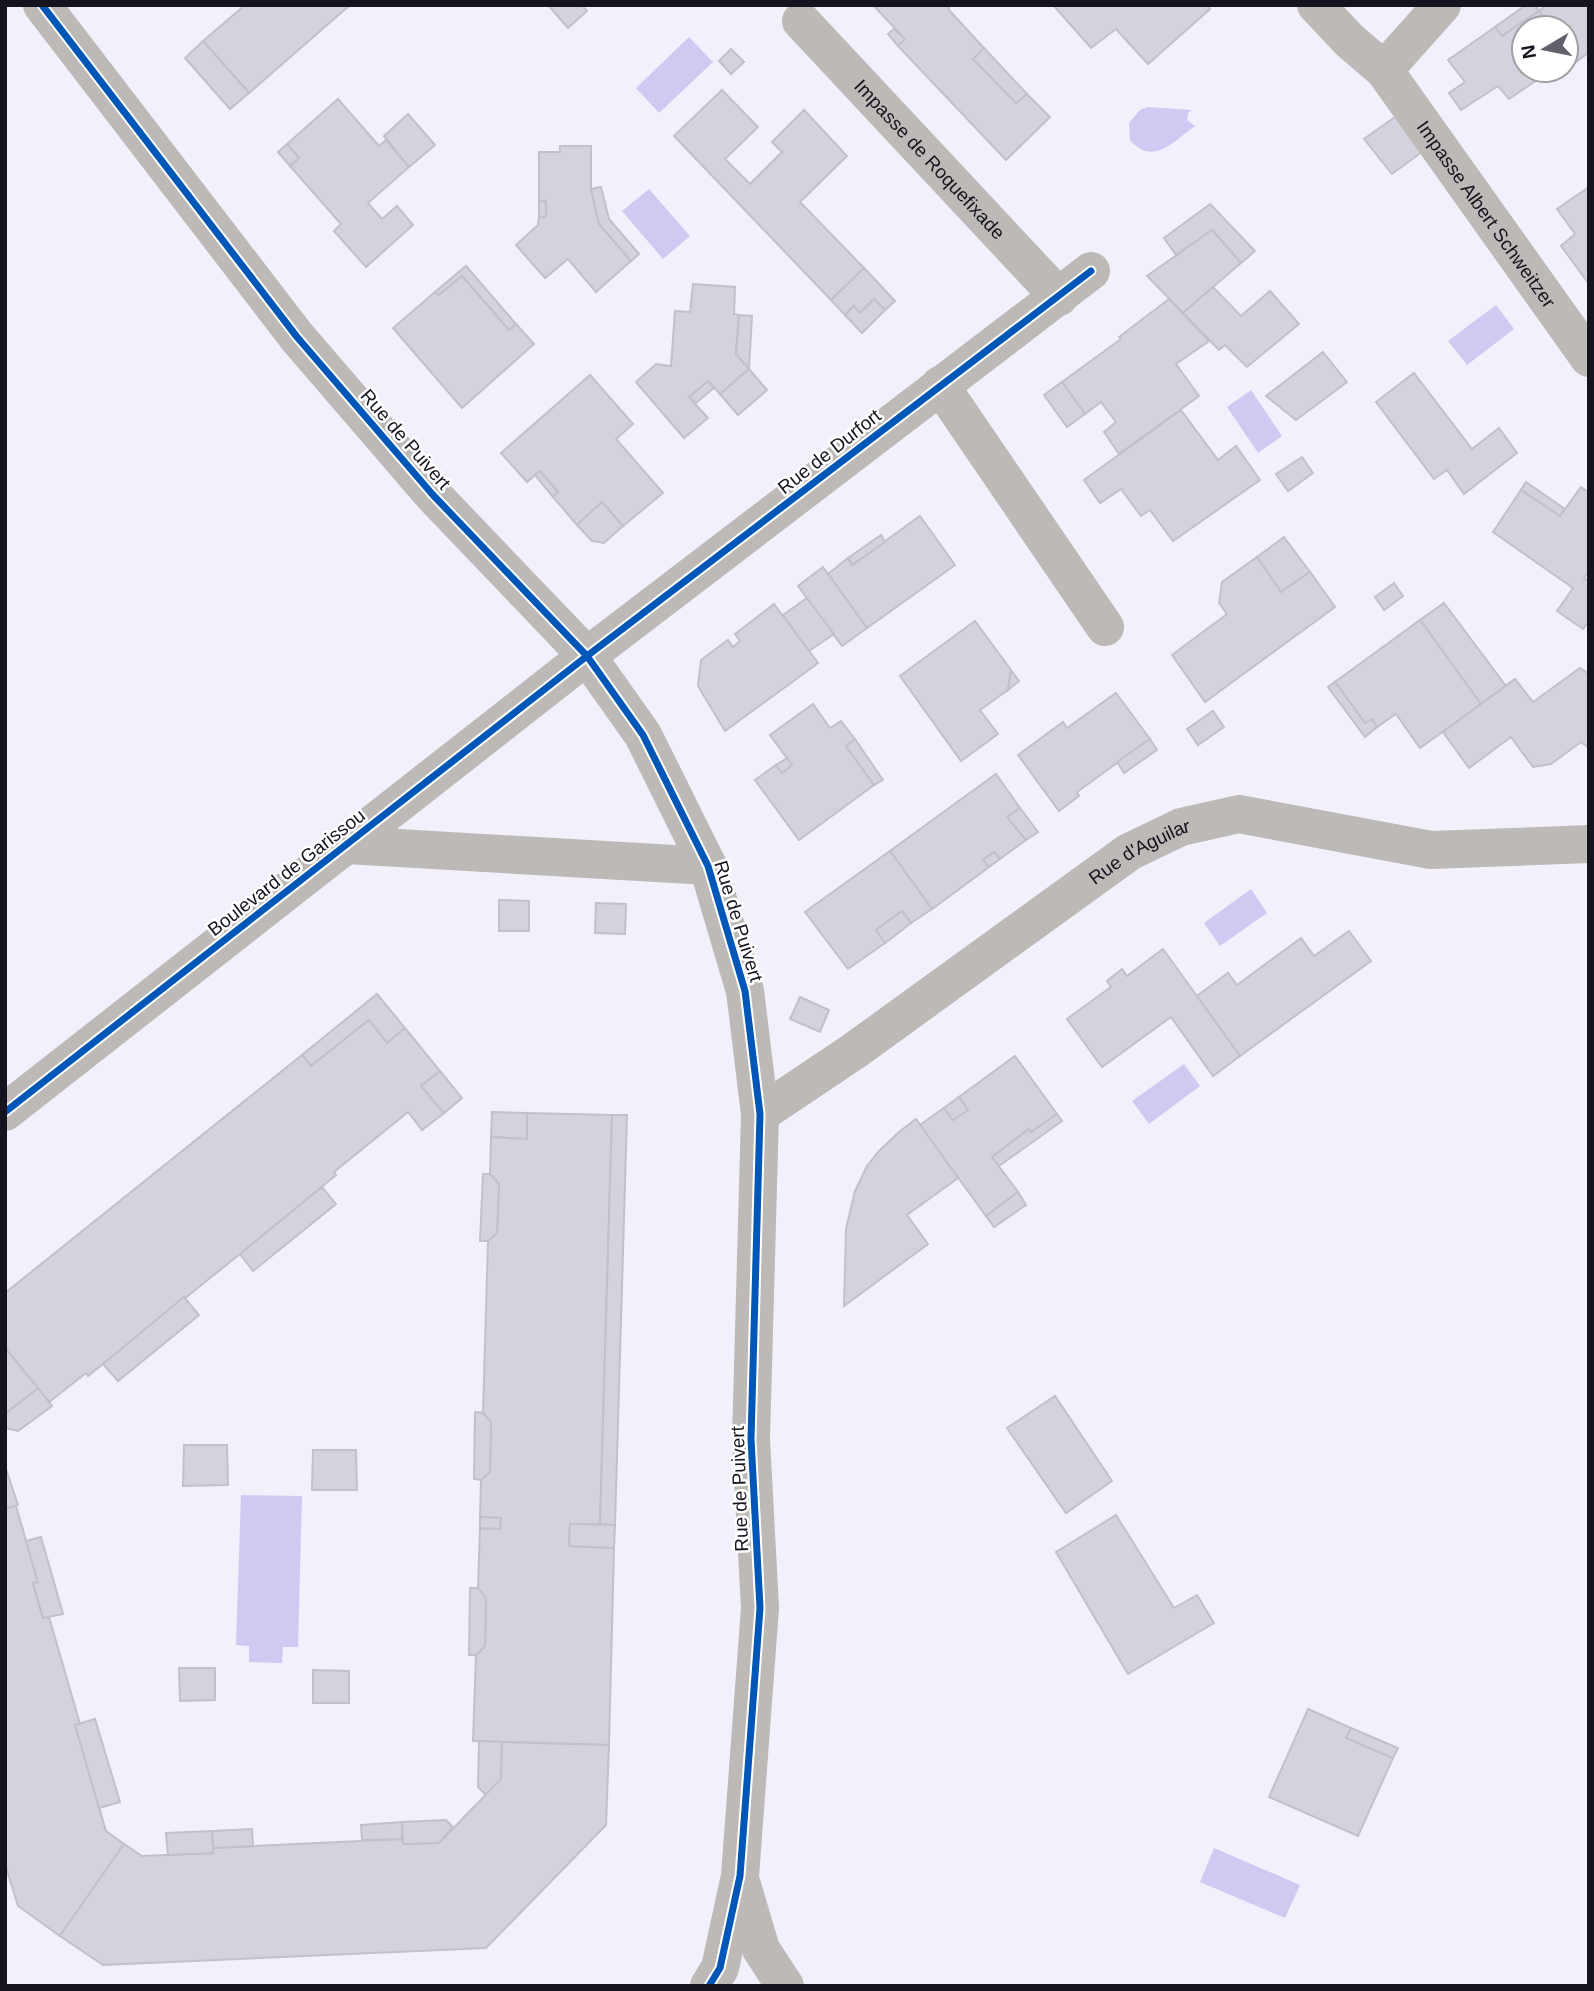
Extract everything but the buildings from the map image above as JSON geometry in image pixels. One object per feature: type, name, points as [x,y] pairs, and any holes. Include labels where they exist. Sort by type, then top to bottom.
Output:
[{"type":"street","name":"Impasse Albert Schweitzer","points":[[1316,5],[1350,41],[1384,70],[1589,358]]},
{"type":"street","points":[[1384,70],[1442,5]]},
{"type":"street","name":"Rue de Puivert","points":[[59,12],[298,337],[433,495],[587,656],[643,735],[708,866],[745,991],[760,1114],[751,1439],[760,1608],[740,1876],[720,1968],[709,1986]]},
{"type":"street","name":"Impasse de Roquefixade","points":[[801,20],[1059,297]]},
{"type":"street","name":"Rue de Durfort","points":[[587,656],[1091,271]]},
{"type":"street","points":[[940,385],[1105,627]]},
{"type":"street","name":"Boulevard de Garissou","points":[[5,1112],[587,656]]},
{"type":"street","name":"Rue d'Aguilar","points":[[760,1114],[854,1051],[1129,852],[1181,827],[1239,814],[1431,850],[1589,844]]},
{"type":"street","points":[[347,845],[708,866]]},
{"type":"street","name":"Rue de Puivert","points":[[740,1876],[761,1949],[785,1986]]},
{"type":"shaded area","points":[[689,37],[713,62],[659,113],[636,88]]},
{"type":"shaded area","points":[[1148,107],[1192,110],[1188,113],[1187,120],[1195,126],[1163,149],[1147,151],[1139,148],[1130,140],[1129,123],[1140,110]]},
{"type":"shaded area","points":[[649,189],[690,236],[663,259],[622,211]]},
{"type":"shaded area","points":[[1496,305],[1514,329],[1467,365],[1448,341]]},
{"type":"shaded area","points":[[1251,390],[1282,436],[1258,453],[1227,407]]},
{"type":"shaded area","points":[[1251,889],[1267,913],[1220,946],[1204,923]]},
{"type":"shaded area","points":[[1184,1064],[1200,1086],[1149,1124],[1132,1101]]},
{"type":"shaded area","points":[[241,1495],[302,1496],[298,1647],[283,1647],[282,1663],[249,1662],[249,1646],[236,1645]]},
{"type":"shaded area","points":[[1214,1848],[1300,1885],[1285,1918],[1200,1882]]},
{"type":"cycle path","points":[[42,5],[297,337],[433,495],[587,656],[643,735],[708,866],[745,991],[760,1114],[751,1439],[760,1608],[740,1876],[720,1968],[709,1986]]},
{"type":"cycle path","points":[[5,1112],[587,656],[1091,271]]}]
